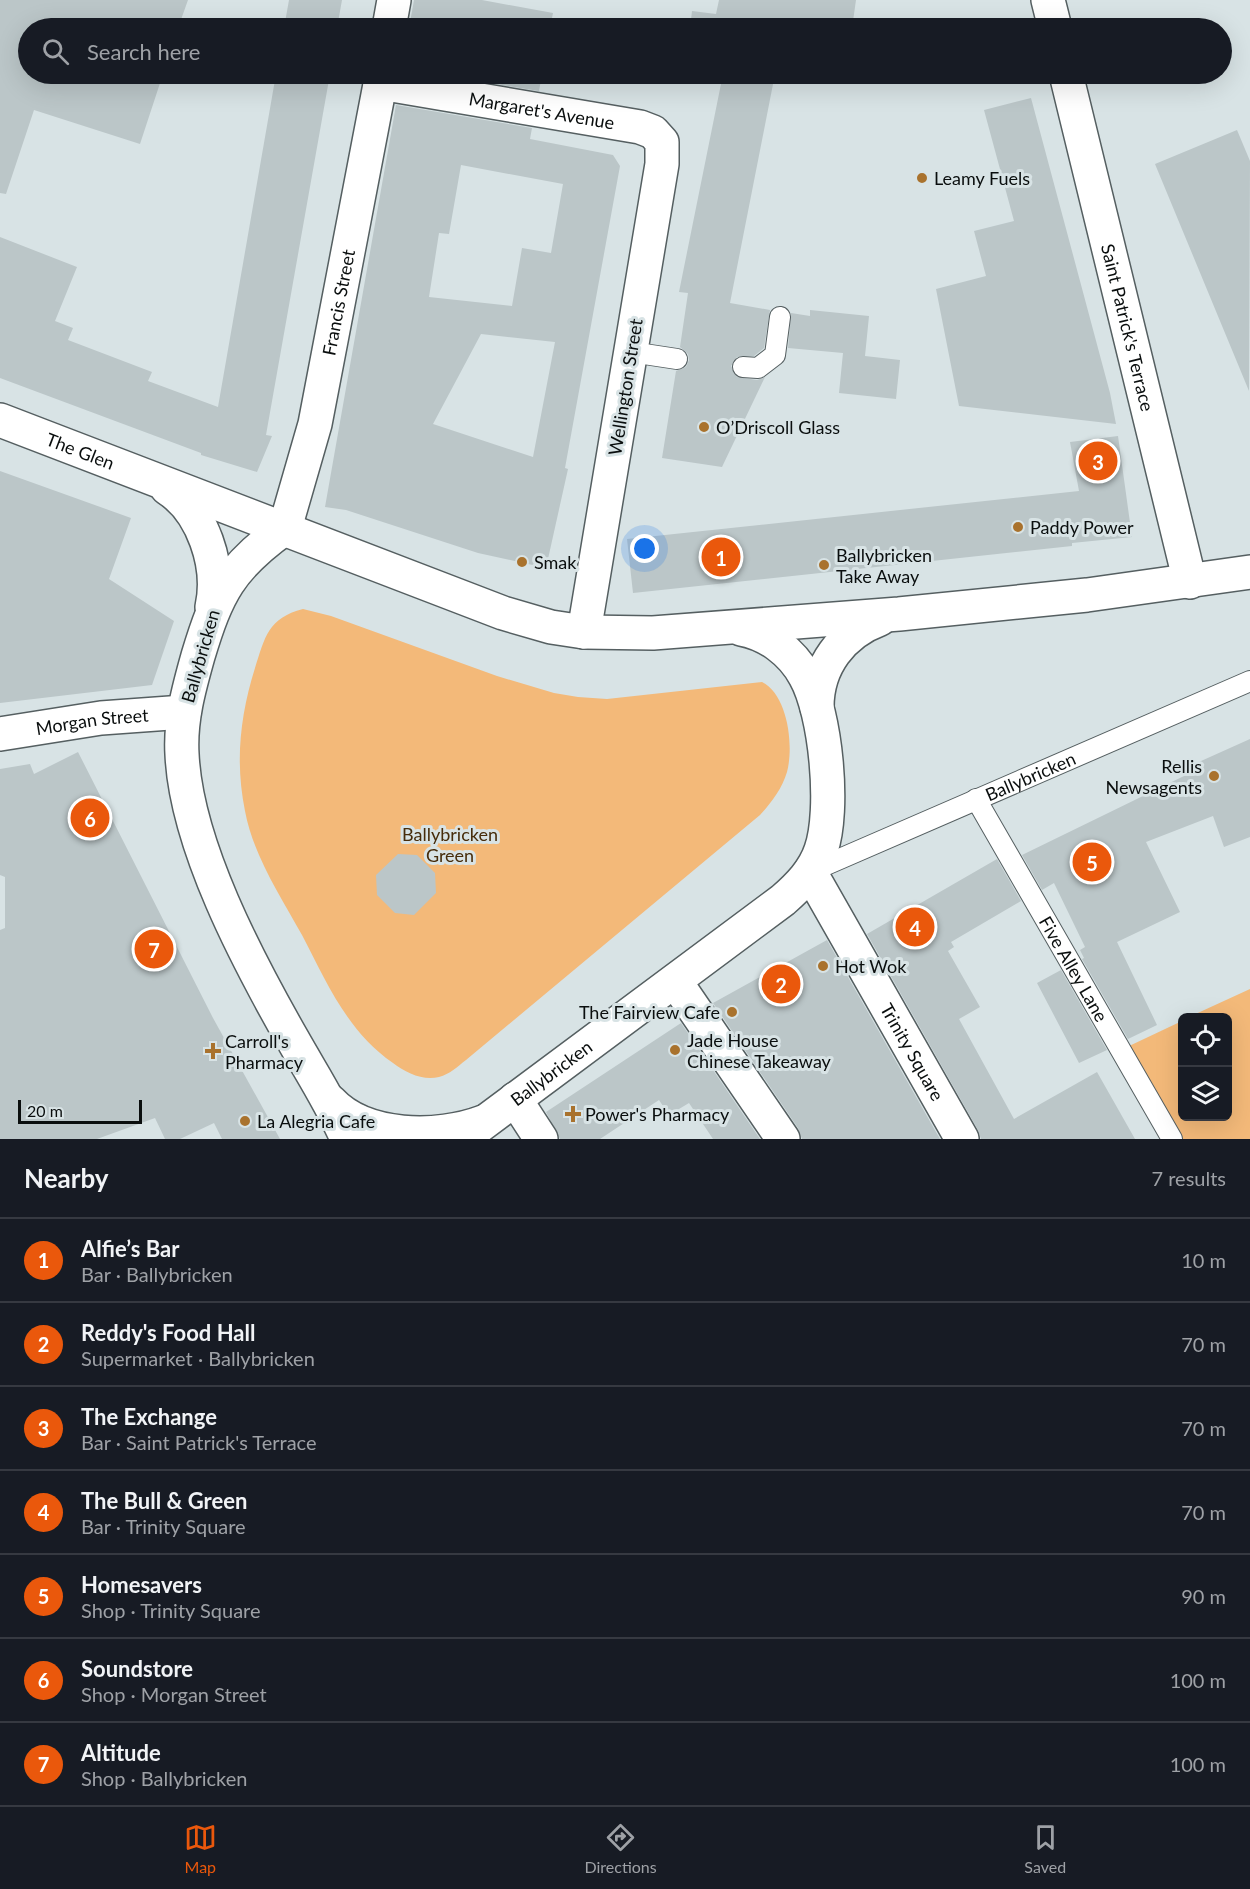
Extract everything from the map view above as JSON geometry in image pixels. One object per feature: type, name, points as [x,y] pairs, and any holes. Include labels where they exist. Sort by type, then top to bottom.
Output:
[{"type":"street","points":[[391,18],[394,0]]},
{"type":"street","points":[[1048,0],[1052,18]]},
{"type":"street","name":"Francis Street","points":[[285,528],[301,481],[315,424],[380,84]]},
{"type":"street","name":"Margaret's Avenue","points":[[413,84],[640,127],[653,132],[662,142]]},
{"type":"street","name":"Saint Patrick's Terrace","points":[[1068,84],[1190,582]]},
{"type":"street","name":"Wellington Street","points":[[585,632],[662,164],[662,142]]},
{"type":"street","name":"The Glen","points":[[0,420],[160,483],[285,528]]},
{"type":"street","name":"The Glen","points":[[160,483],[190,510],[203,535],[214,579],[210,615]]},
{"type":"street","name":"Ballybricken","points":[[347,1139],[325,1095],[270,999],[210,866],[195,823],[184,773],[184,712],[210,615],[237,568],[285,528],[503,613],[551,627],[585,632],[653,633],[899,614],[1190,582],[1250,572]]},
{"type":"street","name":"Ballybricken","points":[[817,712],[819,684],[837,648],[848,637],[872,622],[899,614]]},
{"type":"street","name":"Ballybricken","points":[[462,1139],[783,900],[810,872],[825,838],[829,809],[827,777],[817,712],[805,675],[779,646],[750,631],[724,628]]},
{"type":"street","name":"Morgan Street","points":[[0,734],[101,718],[184,712]]},
{"type":"street","name":"Trinity Square","points":[[810,872],[962,1139]]},
{"type":"street","points":[[675,981],[783,1139]]},
{"type":"street","name":"Ballybricken","points":[[325,1095],[333,1105],[358,1122],[391,1135],[441,1135],[469,1128],[502,1108]]},
{"type":"street","points":[[502,1108],[541,1139]]},
{"type":"lane","points":[[743,367],[758,368],[775,355],[780,316]]},
{"type":"lane","points":[[631,352],[677,359]]},
{"type":"lane","name":"Ballybricken","points":[[810,872],[1250,681]]},
{"type":"lane","name":"Five Alley Lane","points":[[976,799],[1172,1139]]},
{"type":"green space","name":"Ballybricken Green","points":[[303,609],[331,616],[497,676],[554,693],[578,697],[607,699],[762,682],[778,698],[787,722],[790,749],[785,778],[776,795],[760,815],[466,1060],[439,1077],[427,1078],[409,1073],[377,1050],[363,1036],[340,1005],[261,860],[245,811],[240,757],[243,721],[250,686],[265,638],[270,630],[282,618]]},
{"type":"green space","points":[[1250,989],[1250,1139],[1182,1139],[1127,1047],[1178,1023],[1178,1121],[1232,1121],[1232,1013],[1198,1013]]},
{"type":"building","points":[[0,0],[188,0],[182,18],[18,18],[18,84],[160,84],[140,144],[34,110],[6,194],[0,193]]},
{"type":"building","points":[[289,0],[342,0],[339,18],[286,18]]},
{"type":"building","points":[[414,0],[482,0],[553,13],[552,18],[411,18]]},
{"type":"building","points":[[719,0],[856,0],[853,18],[691,18],[692,11],[716,14]]},
{"type":"building","points":[[274,84],[328,84],[266,435],[272,436],[257,472],[201,455],[201,453],[0,378],[0,237],[77,267],[55,321],[73,328],[68,340],[152,372],[148,381],[218,407]]},
{"type":"building","points":[[497,84],[540,84],[539,91]]},
{"type":"building","points":[[721,84],[773,84],[730,303],[770,310],[764,348],[754,356],[737,357],[731,366],[737,377],[757,380],[765,377],[722,467],[662,458],[676,371],[686,367],[689,360],[688,354],[680,347],[688,293],[679,292]]},
{"type":"building","points":[[1031,98],[1110,393],[1116,424],[959,406],[936,289],[986,276],[974,231],[1014,221],[984,110]]},
{"type":"building","points":[[396,105],[532,128],[530,139],[613,155],[620,166],[565,468],[568,469],[546,568],[478,553],[346,510],[325,507]],"holes":[[[461,165],[563,184],[551,253],[522,248],[512,306],[429,297],[439,233],[449,234]],[[481,334],[555,342],[533,457],[433,424]]]},
{"type":"building","points":[[1237,130],[1250,161],[1249,391],[1155,164]]},
{"type":"building","points":[[810,310],[869,316],[865,356],[900,360],[896,399],[839,393],[843,353],[788,348],[791,313],[810,316]]},
{"type":"building","points":[[1118,436],[1132,537],[1072,543],[1072,546],[633,593],[627,539],[1079,491],[1070,442]]},
{"type":"building","points":[[0,471],[131,518],[109,579],[174,621],[152,685],[0,703]]},
{"type":"building","points":[[1250,739],[1250,837],[1224,847],[1213,816],[1146,842],[1180,912],[1117,942],[1157,1025],[1128,1039],[1082,959],[1084,958],[1080,950],[1085,947],[1054,883],[1042,890],[1022,855],[1184,776],[1181,770]]},
{"type":"building","points":[[78,752],[213,1018],[280,1139],[222,1139],[214,1123],[180,1139],[165,1139],[155,1118],[97,1139],[0,1139],[0,930],[5,928],[5,877],[0,875],[0,769],[30,764],[34,774]]},
{"type":"building","points":[[398,854],[417,855],[435,873],[436,893],[414,915],[395,913],[377,895],[376,875]]},
{"type":"building","points":[[997,859],[1021,901],[951,942],[954,947],[948,951],[980,1007],[959,1019],[1014,1119],[1097,1072],[1135,1139],[981,1139],[867,934]]},
{"type":"building","points":[[827,940],[940,1139],[802,1139],[798,1128],[713,1003]]},
{"type":"building","points":[[1061,970],[1107,1050],[1079,1063],[1037,983]]},
{"type":"building","points":[[681,1023],[760,1139],[713,1139],[689,1103],[669,1115],[659,1100],[600,1139],[560,1139],[546,1112]]},
{"type":"place","name":"Leamy Fuels","points":[[922,178]]},
{"type":"place","name":"O’Driscoll Glass","points":[[704,427]]},
{"type":"place","name":"The Exchange","points":[[1098,461]]},
{"type":"place","name":"Paddy Power","points":[[1018,527]]},
{"type":"place","name":"Alfie’s Bar","points":[[721,557]]},
{"type":"place","name":"Smak","points":[[522,562]]},
{"type":"place","name":"Ballybricken Take Away","points":[[824,565]]},
{"type":"place","name":"Rellis Newsagents","points":[[1214,776]]},
{"type":"place","name":"Soundstore","points":[[90,818]]},
{"type":"place","name":"Homesavers","points":[[1092,862]]},
{"type":"place","name":"The Bull & Green","points":[[915,927]]},
{"type":"place","name":"Altitude","points":[[154,949]]},
{"type":"place","name":"Hot Wok","points":[[823,966]]},
{"type":"place","name":"Reddy's Food Hall","points":[[781,984]]},
{"type":"place","name":"The Fairview Cafe","points":[[732,1012]]},
{"type":"place","name":"Jade House Chinese Takeaway","points":[[675,1050]]},
{"type":"place","name":"Carroll's Pharmacy","points":[[213,1051]]},
{"type":"place","name":"Power's Pharmacy","points":[[573,1114]]},
{"type":"place","name":"La Alegria Cafe","points":[[245,1121]]}]
